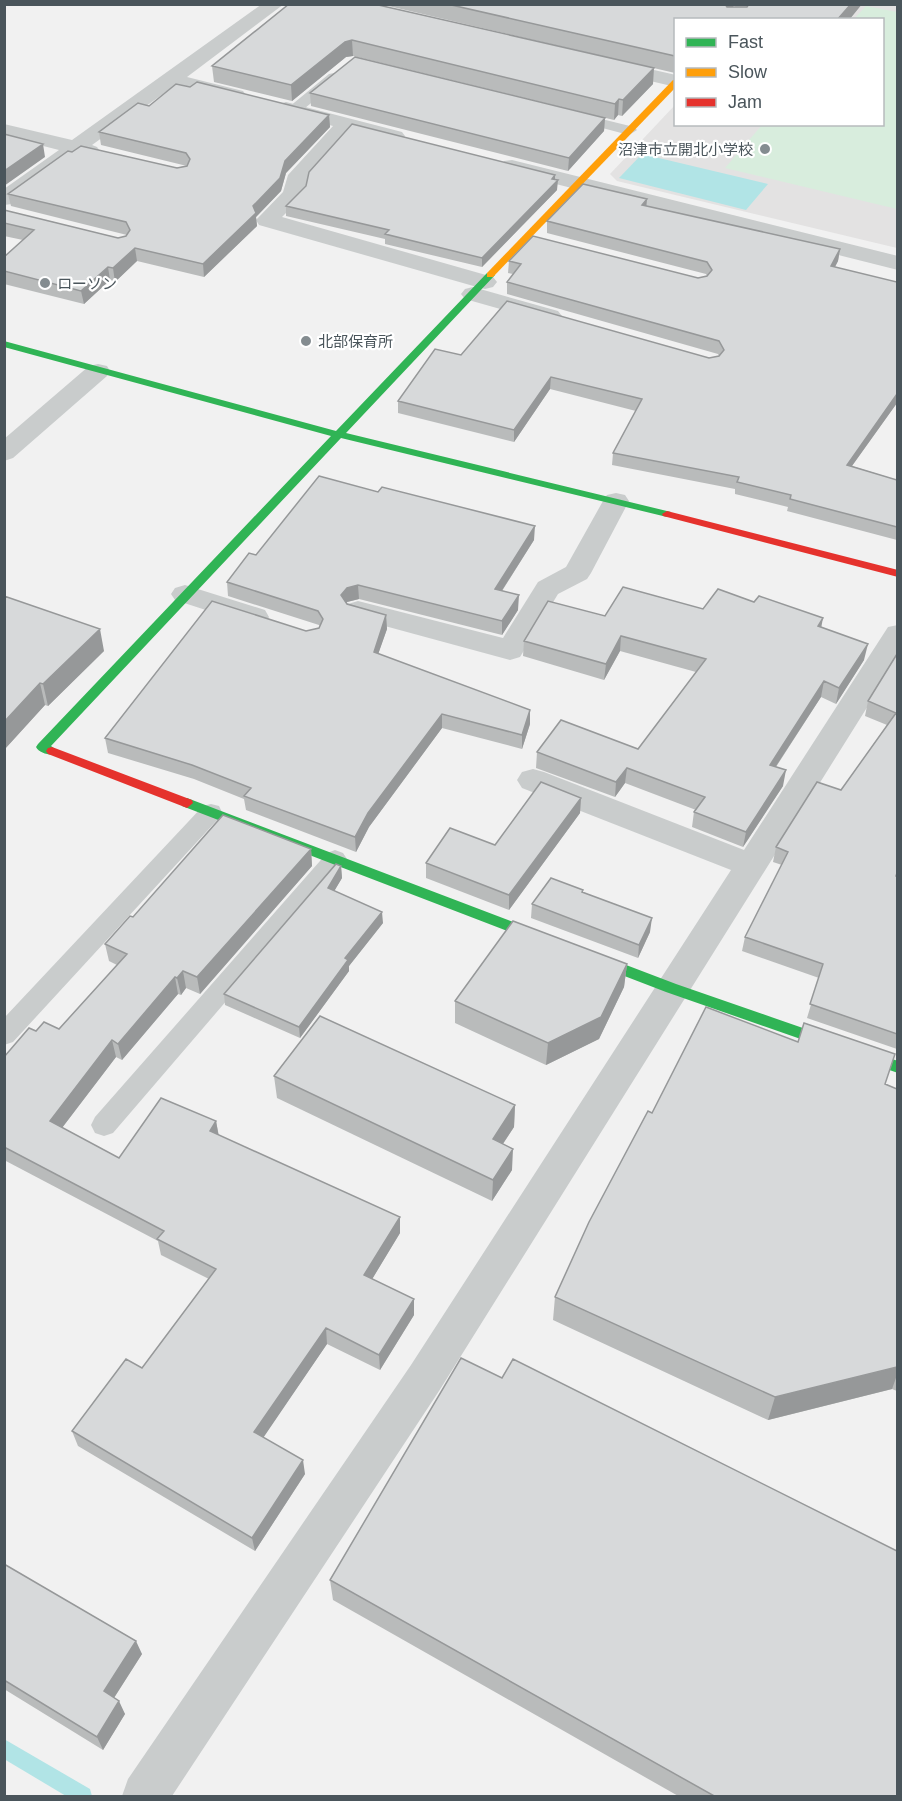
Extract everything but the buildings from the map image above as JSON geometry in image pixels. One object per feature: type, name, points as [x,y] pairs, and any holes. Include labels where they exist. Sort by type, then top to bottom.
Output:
[{"type":"street","points":[[8,209],[76,147],[275,4]]},
{"type":"street","points":[[736,18],[748,4]]},
{"type":"street","points":[[595,63],[674,82]]},
{"type":"street","points":[[171,79],[417,141]]},
{"type":"street","points":[[674,83],[337,434],[42,747],[671,988],[897,1066]]},
{"type":"street","points":[[347,124],[296,180],[294,194],[267,220],[479,288],[574,323]]},
{"type":"street","points":[[4,130],[111,156]]},
{"type":"street","points":[[498,162],[897,263]]},
{"type":"street","points":[[527,237],[550,243]]},
{"type":"street","points":[[4,344],[337,434],[616,501],[897,574]]},
{"type":"street","points":[[4,453],[98,370]]},
{"type":"street","points":[[358,610],[510,650],[548,588],[577,573],[616,501]]},
{"type":"street","points":[[185,594],[285,627]]},
{"type":"street","points":[[151,1788],[425,1378],[897,634]]},
{"type":"street","points":[[533,780],[750,865]]},
{"type":"lane","points":[[294,110],[344,69]]},
{"type":"lane","points":[[560,113],[629,130]]},
{"type":"lane","points":[[4,1035],[211,812]]},
{"type":"lane","points":[[104,1125],[335,859]]},
{"type":"shaded area","name":"沼津市立開北小学校","points":[[772,5],[897,5],[897,248],[617,181],[610,174],[674,106],[674,126],[884,126],[884,18],[759,18]]},
{"type":"green space","points":[[866,6],[897,12],[897,209],[725,168],[761,126],[884,126],[884,18],[855,18]]},
{"type":"water","points":[[642,154],[768,184],[746,210],[619,178]]},
{"type":"waterway","points":[[4,1748],[83,1796]]},
{"type":"traffic: fast","points":[[52,751],[42,747],[490,275]]},
{"type":"traffic: fast","points":[[4,344],[337,434],[667,514]]},
{"type":"traffic: fast","points":[[187,803],[671,988],[898,1067]]},
{"type":"traffic: slow","points":[[490,275],[674,84]]},
{"type":"traffic: jam","points":[[667,514],[898,574]]},
{"type":"traffic: jam","points":[[52,751],[187,803]]},
{"type":"place","name":"沼津市立開北小学校","points":[[765,149]]},
{"type":"place","name":"ローソン","points":[[45,283]]},
{"type":"place","name":"北部保育所","points":[[306,341]]}]
